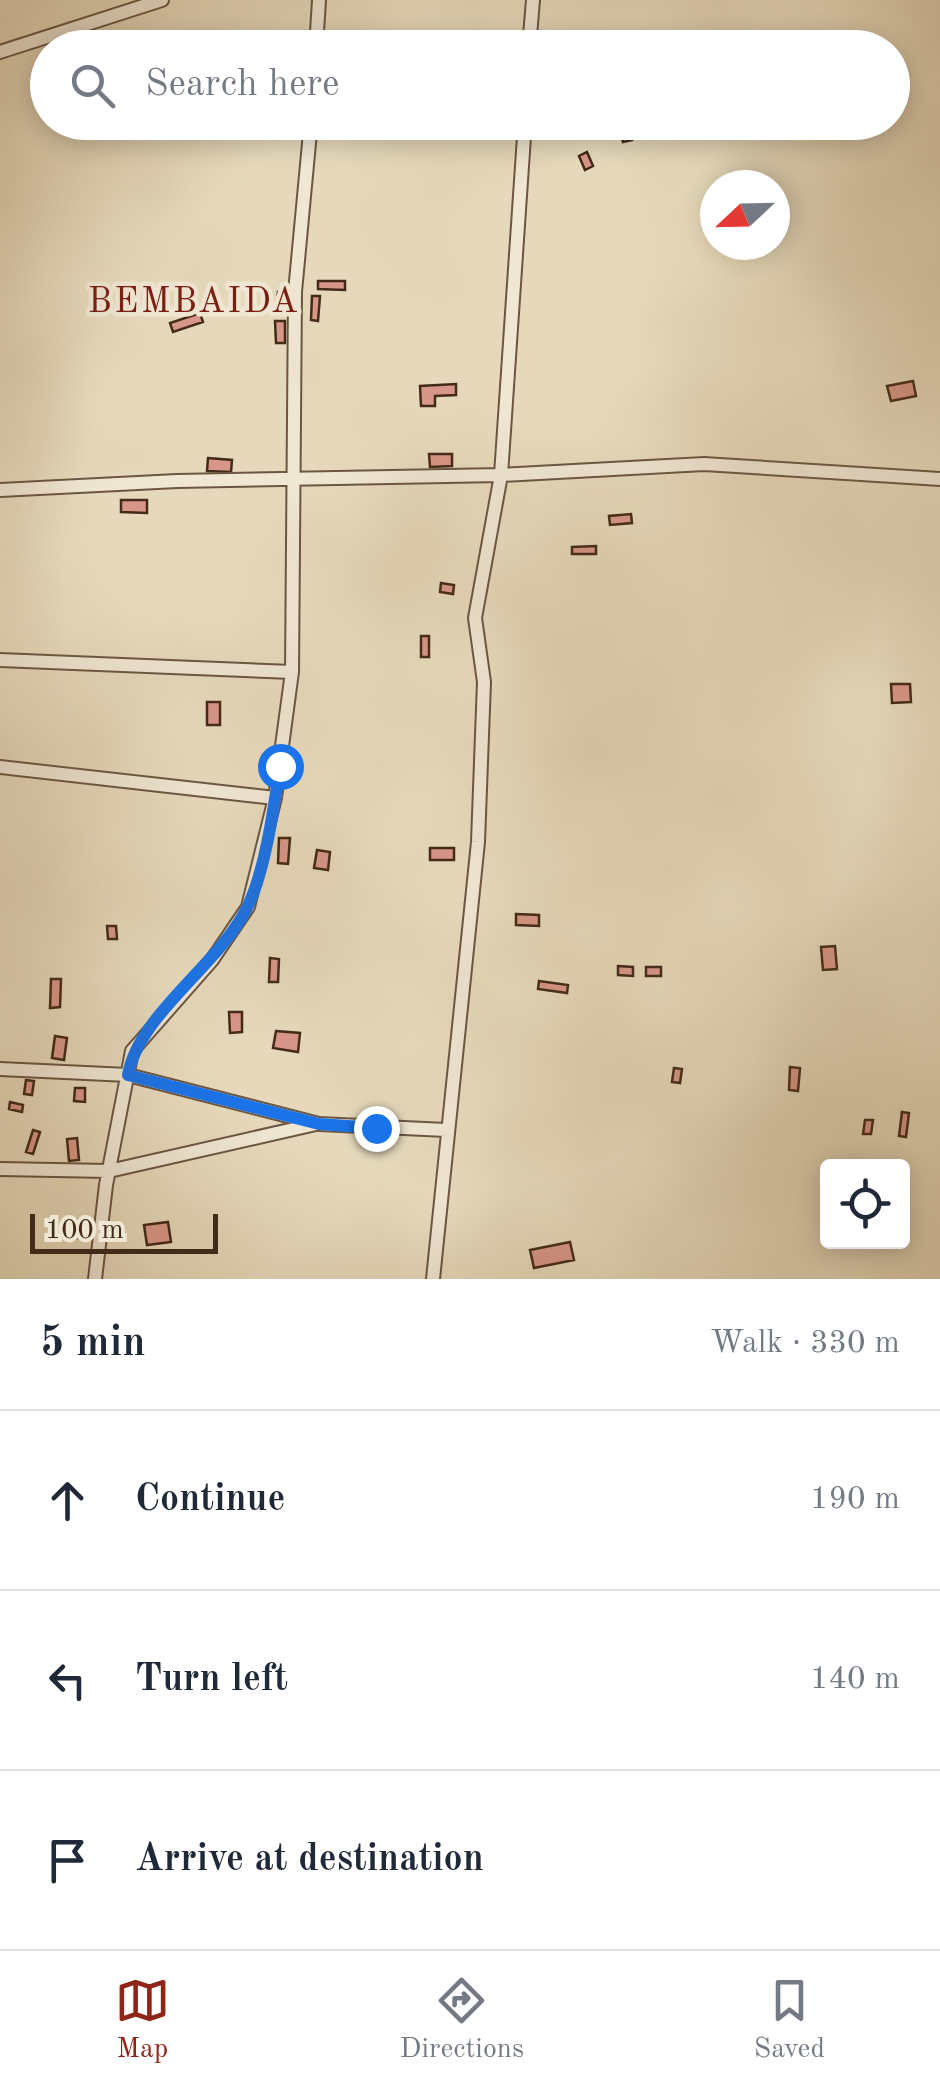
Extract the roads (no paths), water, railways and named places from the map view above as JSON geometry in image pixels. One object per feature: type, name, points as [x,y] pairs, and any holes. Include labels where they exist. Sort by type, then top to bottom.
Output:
[{"type":"street","points":[[69,30],[162,0]]},
{"type":"street","points":[[317,30],[319,0]]},
{"type":"street","points":[[530,30],[532,0]]},
{"type":"street","points":[[0,52],[30,42]]},
{"type":"street","points":[[94,1279],[132,1051],[212,960],[248,906],[275,798],[292,672],[296,292],[310,140]]},
{"type":"street","points":[[433,1279],[478,842],[484,682],[475,618],[501,475],[525,140]]},
{"type":"street","points":[[0,490],[501,475],[704,464],[940,478]]},
{"type":"street","points":[[0,660],[292,672]]},
{"type":"street","points":[[0,767],[275,798]]},
{"type":"street","points":[[0,1068],[128,1075],[319,1124],[446,1130]]},
{"type":"street","points":[[0,1169],[109,1172],[159,1156],[319,1124]]},
{"type":"district","name":"BEMBAIDA","points":[[194,302]]}]
